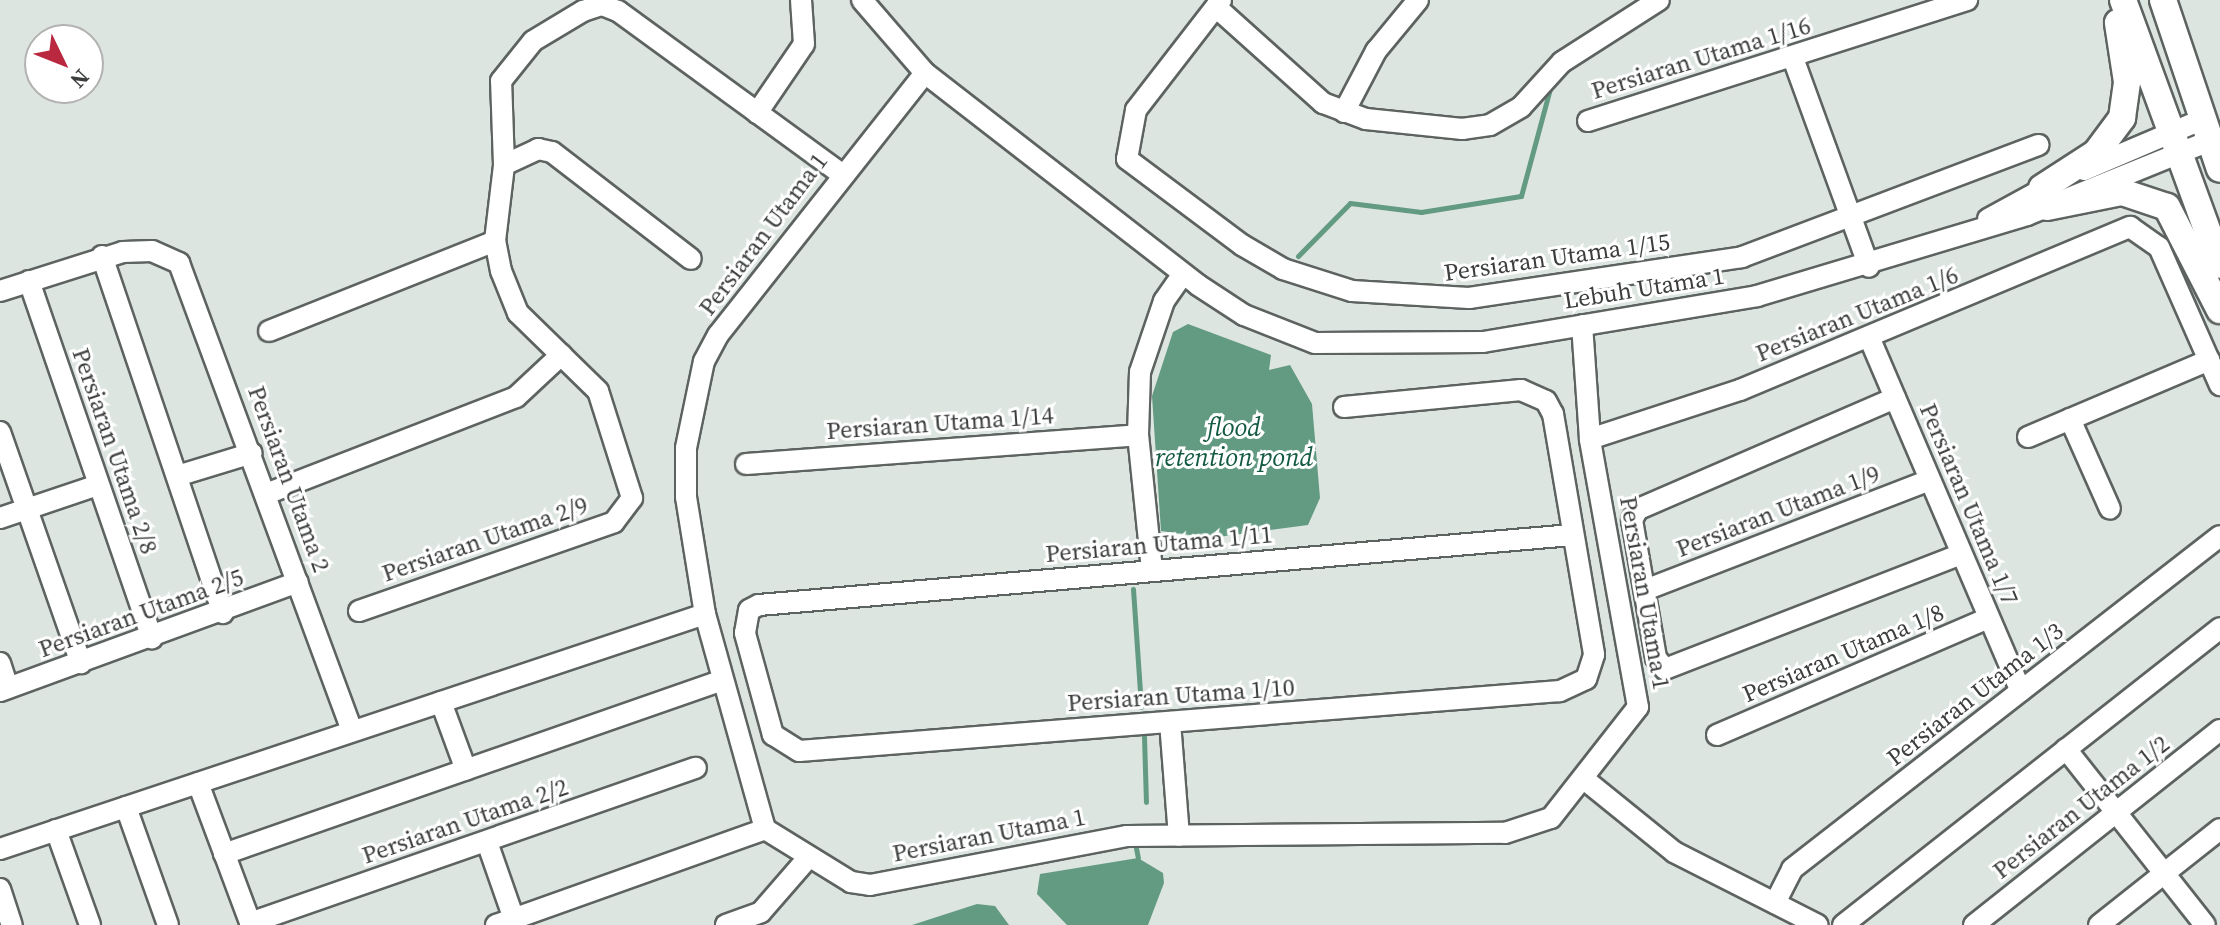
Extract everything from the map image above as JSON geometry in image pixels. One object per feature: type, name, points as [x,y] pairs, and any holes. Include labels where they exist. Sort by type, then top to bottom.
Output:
[{"type":"main road","points":[[2045,198],[2096,153],[2122,118],[2127,82],[2115,0]]},
{"type":"main road","points":[[2123,0],[2171,144],[2220,265]]},
{"type":"main road","points":[[2163,0],[2220,169]]},
{"type":"main road","points":[[2045,198],[2122,192],[2167,207],[2220,310]]},
{"type":"street","points":[[757,113],[804,44],[801,0]]},
{"type":"street","points":[[862,0],[925,73],[1183,274],[1146,343],[1138,435],[1152,570]]},
{"type":"street","points":[[1344,112],[1376,51],[1418,0]]},
{"type":"street","points":[[1219,4],[1308,91],[1344,112],[1396,125],[1490,125],[1521,107],[1562,62],[1659,0]]},
{"type":"street","name":"Persiaran Utama 1/16","points":[[1588,121],[1967,0]]},
{"type":"street","name":"Persiaran Utama 1/15","points":[[1219,4],[1127,132],[1127,159],[1242,245],[1314,282],[1397,298],[1469,298],[1742,257],[1849,212],[2039,145]]},
{"type":"street","points":[[266,494],[516,397],[561,355],[518,313],[495,241],[504,165],[498,103],[505,67],[559,24],[602,5],[840,173]]},
{"type":"street","points":[[1793,58],[1869,267]]},
{"type":"street","name":"Persiaran Utama 1","points":[[925,73],[840,173],[704,361],[689,415],[686,497],[705,614],[720,681],[765,829],[807,859],[870,885],[1013,853],[1179,836],[1505,833],[1551,818],[1638,707],[1590,439],[1582,325]]},
{"type":"street","name":"Lebuh Utama 1","points":[[1183,274],[1244,315],[1315,343],[1435,345],[1582,325],[1757,296],[1869,267],[1972,229],[2205,130]]},
{"type":"street","points":[[504,165],[538,149],[552,152],[691,259]]},
{"type":"street","name":"Persiaran Utama 1/6","points":[[1590,439],[1869,337],[2139,228],[2159,247],[2209,360]]},
{"type":"street","points":[[269,331],[495,241]]},
{"type":"street","name":"Persiaran Utama 2","points":[[102,256],[164,254],[190,280],[352,731]]},
{"type":"street","points":[[0,291],[102,256],[223,613]]},
{"type":"street","name":"Persiaran Utama 2/8","points":[[29,281],[152,638]]},
{"type":"street","name":"Persiaran Utama 1/7","points":[[1869,337],[2021,691]]},
{"type":"street","name":"Persiaran Utama 2/9","points":[[359,611],[626,512],[633,481],[598,391],[561,355]]},
{"type":"street","points":[[2028,437],[2209,360],[2220,385]]},
{"type":"street","points":[[1344,407],[1521,390],[1546,401],[1573,535]]},
{"type":"street","points":[[1895,398],[1638,509],[1632,520],[1656,658],[1665,669],[1962,554]]},
{"type":"street","points":[[2070,419],[2110,509]]},
{"type":"street","points":[[0,432],[24,510],[81,663]]},
{"type":"street","name":"Persiaran Utama 1/14","points":[[746,464],[1138,435]]},
{"type":"street","points":[[177,476],[252,453]]},
{"type":"street","name":"Persiaran Utama 1/9","points":[[1645,590],[1930,480]]},
{"type":"street","points":[[0,518],[98,485]]},
{"type":"street","name":"Persiaran Utama 1/11","points":[[778,744],[745,633],[749,610],[770,602],[1573,535]]},
{"type":"street","name":"Persiaran Utama 1/10","points":[[778,744],[799,751],[1560,691],[1586,679],[1594,655],[1573,535]]},
{"type":"street","name":"Persiaran Utama 1/3","points":[[1775,903],[1792,869],[2220,536]]},
{"type":"street","name":"Persiaran Utama 2/5","points":[[4,690],[223,613],[298,582]]},
{"type":"street","points":[[0,849],[705,614]]},
{"type":"street","name":"Persiaran Utama 1/8","points":[[1717,735],[1989,618]]},
{"type":"street","points":[[1843,925],[2220,628]]},
{"type":"street","points":[[0,663],[4,690]]},
{"type":"street","points":[[224,854],[720,681]]},
{"type":"street","points":[[441,702],[466,770]]},
{"type":"street","points":[[1170,722],[1179,836]]},
{"type":"street","name":"Persiaran Utama 1/2","points":[[1974,925],[2220,730]]},
{"type":"street","points":[[2066,749],[2205,925]]},
{"type":"street","name":"Persiaran Utama 2/2","points":[[251,924],[696,768]]},
{"type":"street","points":[[1584,779],[1674,852],[1818,925]]},
{"type":"street","points":[[198,783],[251,924]]},
{"type":"street","points":[[126,807],[168,925]]},
{"type":"street","points":[[487,842],[509,923],[765,829]]},
{"type":"street","points":[[2099,925],[2220,829]]},
{"type":"street","points":[[56,830],[90,925]]},
{"type":"street","points":[[726,925],[761,912],[807,859]]},
{"type":"street","points":[[0,889],[12,925]]},
{"type":"water","name":"flood retention pond","points":[[1188,324],[1271,355],[1269,370],[1290,365],[1312,404],[1320,498],[1308,525],[1211,538],[1161,531],[1152,396],[1173,332]]},
{"type":"water","points":[[1138,858],[1163,873],[1164,883],[1148,925],[1067,925],[1037,894],[1040,874]]},
{"type":"water","points":[[977,904],[995,906],[1009,925],[912,925]]},
{"type":"waterway","points":[[1298,256],[1350,203],[1421,212],[1521,196],[1551,85]]},
{"type":"waterway","points":[[1133,589],[1141,707]]},
{"type":"waterway","points":[[1144,736],[1146,802]]},
{"type":"waterway","points":[[1136,848],[1138,858]]}]
